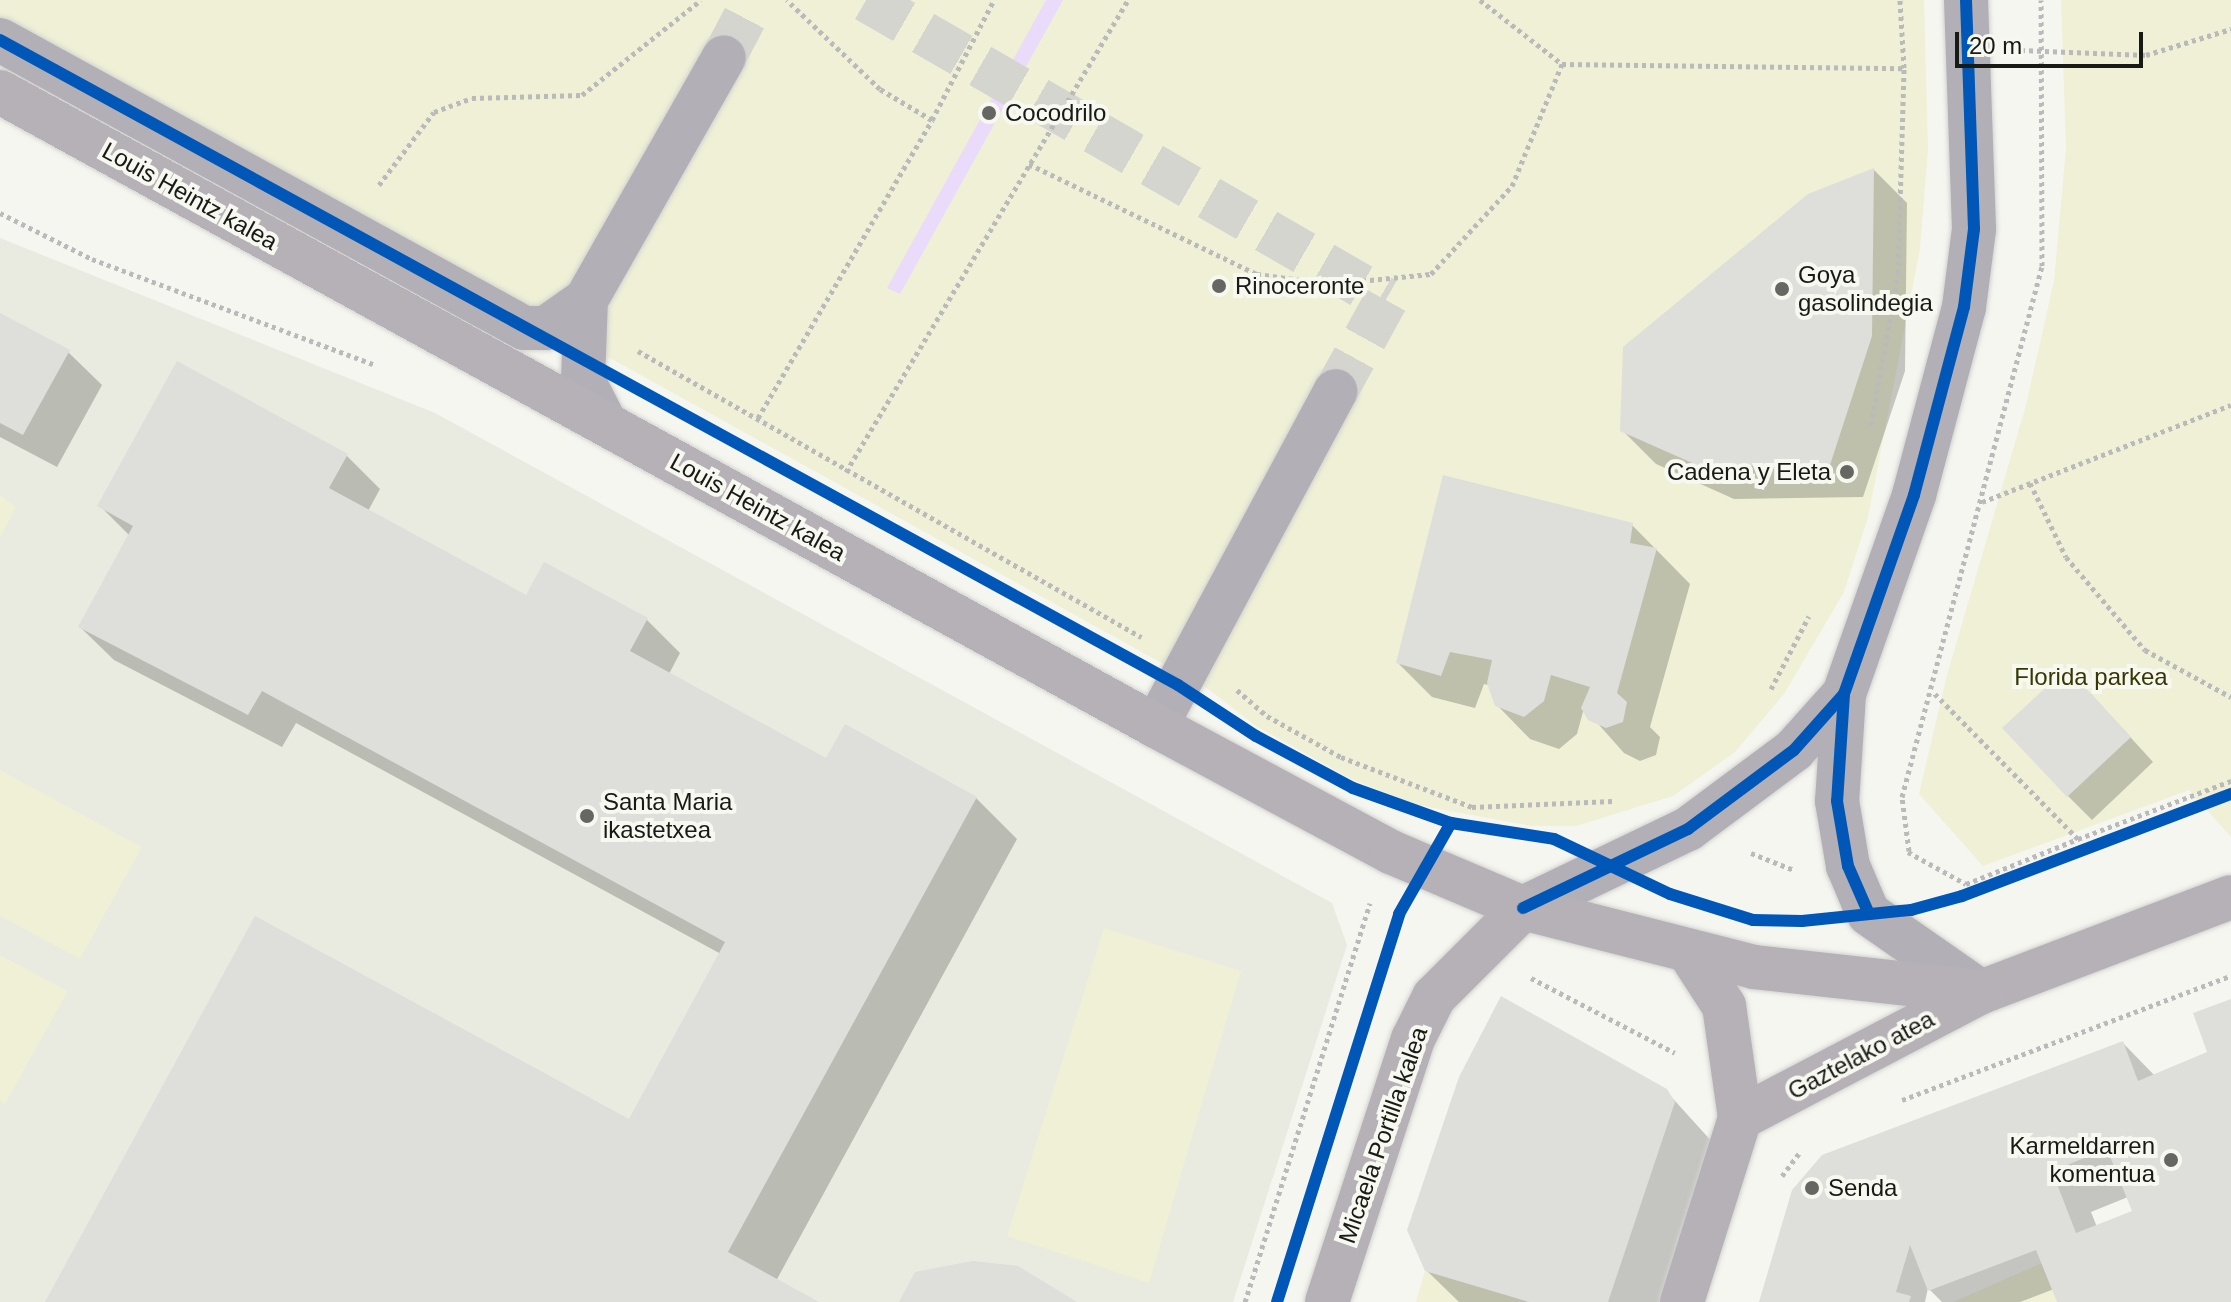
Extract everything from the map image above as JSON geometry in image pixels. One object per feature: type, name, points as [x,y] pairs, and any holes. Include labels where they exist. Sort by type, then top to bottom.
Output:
[{"type":"main road","name":"Louis Heintz kalea","points":[[0,92],[1391,852],[1523,908],[1689,952],[1754,967],[1981,992]]},
{"type":"main road","name":"Gaztelako atea","points":[[1740,1118],[1981,992],[2231,897]]},
{"type":"main road","name":"Micaela Portilla kalea","points":[[1327,1302],[1413,1039],[1434,997],[1523,908]]},
{"type":"main road","points":[[1682,1302],[1740,1118],[1724,1006],[1689,952]]},
{"type":"street","points":[[1966,0],[1974,229],[1964,307],[1914,495],[1844,694],[1837,801],[1848,866],[1869,914],[1981,992]]},
{"type":"street","points":[[0,40],[524,328],[546,328],[586,300],[724,57]]},
{"type":"street","points":[[586,300],[583,380],[605,423]]},
{"type":"street","points":[[1156,726],[1336,391]]},
{"type":"street","points":[[1523,908],[1688,829],[1794,750],[1844,694]]},
{"type":"path","points":[[375,195],[385,173],[434,112],[472,98],[582,95],[701,0]]},
{"type":"path","points":[[787,0],[880,89],[932,120]]},
{"type":"path","points":[[758,418],[932,120],[994,0]]},
{"type":"path","points":[[846,472],[1128,0]]},
{"type":"path","points":[[1480,0],[1562,64],[1904,68],[2042,47],[2146,55],[2231,29]]},
{"type":"path","points":[[1868,442],[1898,273],[1904,68],[1900,0]]},
{"type":"path","points":[[1029,164],[1257,274],[1330,284],[1431,274],[1512,186],[1562,64]]},
{"type":"path","points":[[1982,502],[2231,405]]},
{"type":"path","points":[[2030,483],[2066,557],[2145,650],[2231,697]]},
{"type":"path","points":[[898,503],[1241,692],[1267,716],[1341,757],[1472,807],[1618,800]]},
{"type":"path","points":[[1765,700],[1814,607]]},
{"type":"path","points":[[1909,851],[1902,797],[1932,691],[2078,839]]},
{"type":"path","points":[[1688,829],[1808,875],[1909,851],[1966,884],[2231,781]]},
{"type":"path","points":[[1245,1302],[1372,899]]},
{"type":"path","points":[[1778,1190],[1807,1143]]},
{"type":"shaded area","points":[[1046,0],[1063,0],[900,294],[887,288]]},
{"type":"shaded area","name":"Santa Maria ikastetxea","points":[[0,238],[435,413],[1332,903],[1347,945],[1233,1302],[0,1302]]},
{"type":"green space","points":[[0,0],[1924,0],[1928,149],[1920,249],[1868,517],[1844,592],[1784,694],[1735,752],[1673,796],[1576,826],[1532,826],[1417,805],[1353,780],[1256,726],[1207,688],[581,342],[0,30]]},
{"type":"green space","name":"Florida parkea","points":[[2061,0],[2231,0],[2231,837],[2189,790],[1983,866],[1919,794],[1947,675],[2026,405],[2054,281],[2066,148]]},
{"type":"green space","points":[[0,495],[16,507],[0,538]]},
{"type":"green space","points":[[0,770],[142,847],[80,959],[0,916]]},
{"type":"green space","points":[[1104,928],[1241,971],[1149,1283],[1007,1236]]},
{"type":"green space","points":[[0,955],[68,991],[5,1104],[0,1101]]},
{"type":"green space","points":[[2042,1263],[2057,1302],[1953,1302]]},
{"type":"green space","points":[[1425,1271],[1529,1302],[1416,1302]]},
{"type":"building","name":"Goya gasolindegia","points":[[1874,168],[1872,336],[1830,465],[1699,466],[1620,431],[1623,347],[1808,194]]},
{"type":"building","points":[[0,313],[70,350],[23,435],[0,423]]},
{"type":"building","points":[[177,361],[348,454],[329,488],[526,595],[544,562],[648,618],[630,651],[826,758],[845,724],[977,797],[728,1252],[819,1302],[45,1302],[255,916],[629,1119],[725,942],[262,691],[248,715],[78,627],[133,526],[97,506]]},
{"type":"building","points":[[1443,475],[1633,523],[1630,543],[1657,548],[1617,693],[1627,702],[1623,722],[1606,728],[1588,720],[1581,708],[1590,687],[1551,675],[1544,701],[1524,717],[1495,706],[1487,683],[1492,660],[1450,652],[1441,676],[1396,663]]},
{"type":"building","points":[[2067,668],[2131,737],[2067,797],[2002,728]]},
{"type":"building","points":[[1501,996],[1667,1089],[1675,1102],[1608,1302],[1529,1302],[1425,1271],[1407,1230],[1459,1077]]},
{"type":"building","points":[[2231,999],[2231,1302],[2057,1302],[2036,1250],[1928,1291],[1910,1245],[1896,1292],[1911,1296],[1909,1302],[1759,1302],[1792,1190],[1822,1155],[2123,1041],[2138,1081],[2207,1052],[2193,1013]],"holes":[[[2107,1149],[2132,1211],[2076,1233],[2052,1171]]]},
{"type":"building","points":[[973,1261],[1018,1266],[1077,1302],[899,1302],[915,1272]]},
{"type":"tunnel","points":[[724,57],[754,0]]},
{"type":"tunnel","points":[[866,0],[1386,300],[1336,391]]},
{"type":"cycle path","points":[[1523,908],[1688,829],[1794,750],[1844,694],[1914,495],[1964,307],[1974,229],[1966,0]]},
{"type":"cycle path","points":[[0,40],[1178,685],[1256,736],[1353,788],[1451,823]]},
{"type":"cycle path","points":[[1844,694],[1837,801],[1848,866],[1869,914]]},
{"type":"cycle path","points":[[1277,1302],[1399,914],[1451,823],[1554,839],[1670,894],[1753,920],[1802,921],[1911,910],[1962,896],[2231,794]]},
{"type":"place","name":"Cocodrilo","points":[[989,113]]},
{"type":"place","name":"Rinoceronte","points":[[1219,286]]},
{"type":"place","name":"Goya gasolindegia","points":[[1782,289]]},
{"type":"place","name":"Cadena y Eleta","points":[[1847,472]]},
{"type":"place","name":"Santa Maria ikastetxea","points":[[587,816]]},
{"type":"place","name":"Karmeldarren komentua","points":[[2171,1160]]},
{"type":"place","name":"Senda","points":[[1812,1188]]}]
